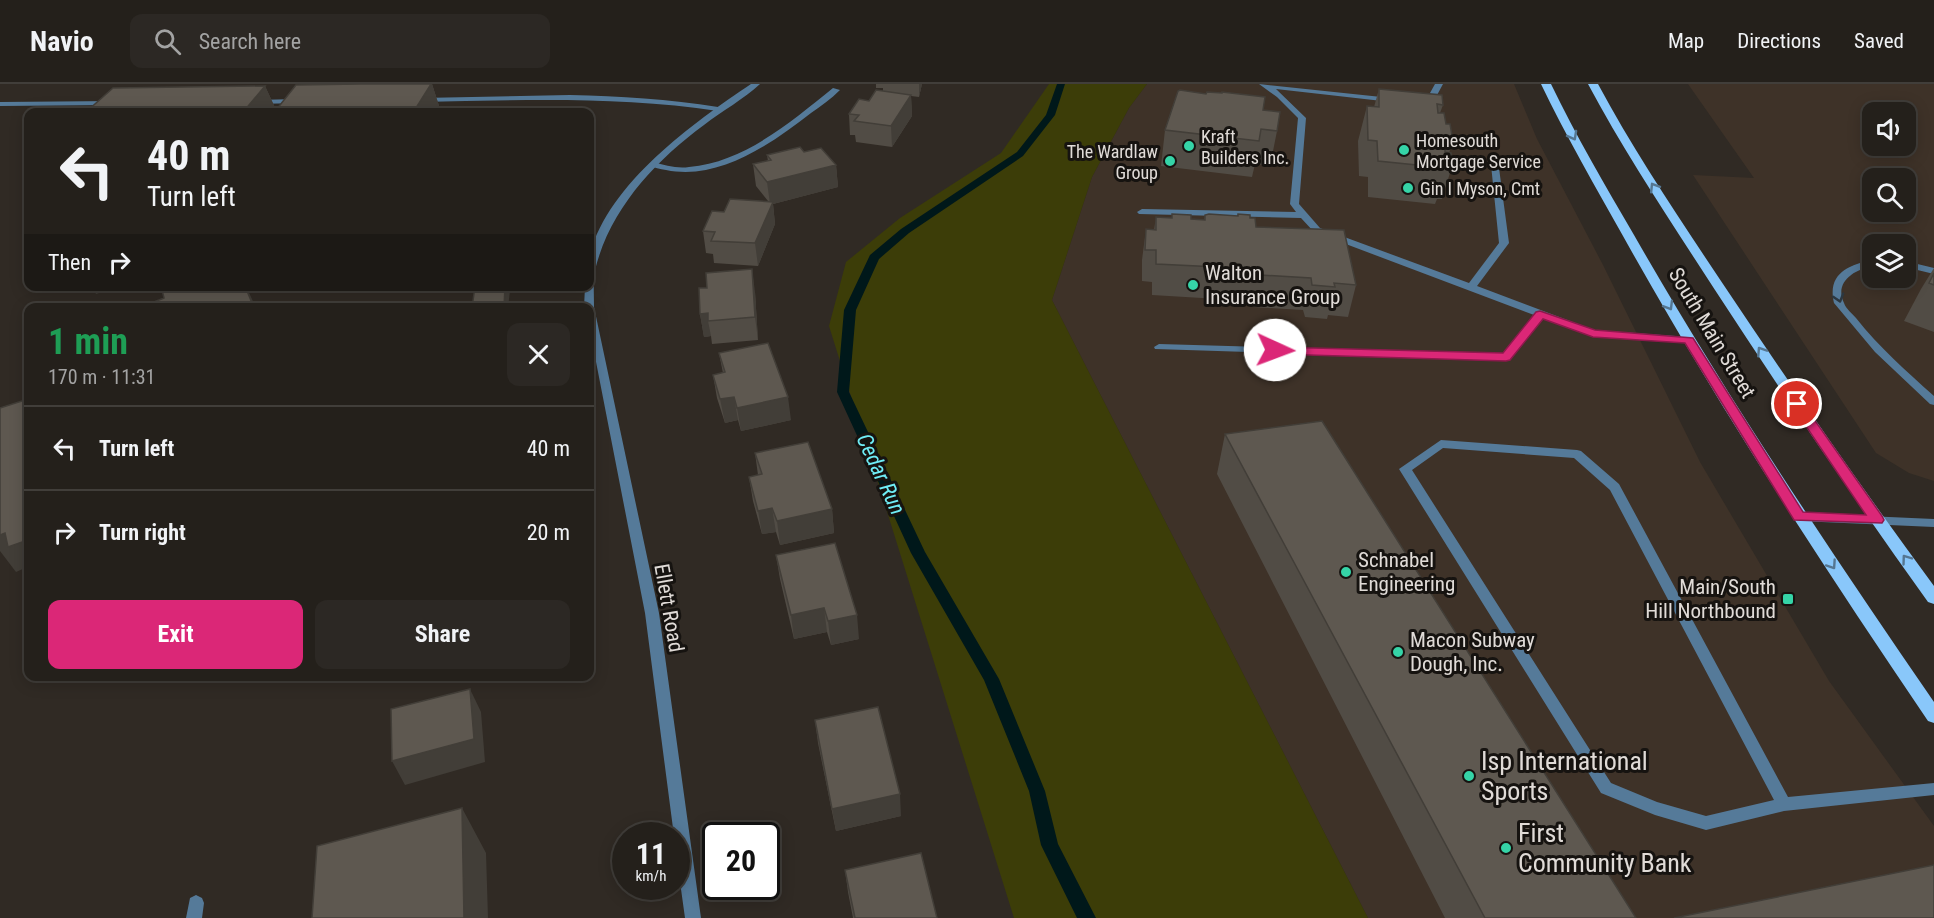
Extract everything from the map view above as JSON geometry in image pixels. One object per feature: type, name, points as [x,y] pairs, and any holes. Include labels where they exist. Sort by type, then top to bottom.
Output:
[{"type":"main road","name":"South Main Street","points":[[1546,84],[1638,254],[1689,340],[1799,517],[1934,716]]},
{"type":"main road","name":"South Main Street","points":[[1593,84],[1611,119],[1679,227],[1771,366],[1934,598]]},
{"type":"street","name":"Ellett Road","points":[[594,256],[623,198],[653,165],[718,109],[756,84]]},
{"type":"street","points":[[1413,99],[1433,95],[1439,84]]},
{"type":"street","points":[[1264,85],[1280,95],[1302,118],[1294,204],[1317,231],[1593,333],[1689,340]]},
{"type":"street","points":[[1264,85],[1403,101]]},
{"type":"street","points":[[653,165],[689,170],[715,164],[737,155],[769,141],[836,90]]},
{"type":"street","points":[[414,100],[622,97],[658,99],[718,109]]},
{"type":"street","points":[[243,102],[313,101]]},
{"type":"street","points":[[0,104],[116,103]]},
{"type":"street","points":[[1471,288],[1504,243],[1494,155]]},
{"type":"street","points":[[1142,212],[1304,215]]},
{"type":"street","points":[[1862,264],[1844,272],[1836,286],[1838,302],[1865,337],[1932,398]]},
{"type":"street","points":[[1916,267],[1934,271]]},
{"type":"street","points":[[1159,347],[1506,357],[1540,314]]},
{"type":"street","name":"Ellett Road","points":[[594,328],[652,613],[693,918]]},
{"type":"street","points":[[1784,804],[1616,488],[1577,454],[1442,444],[1405,469],[1606,788],[1655,808],[1706,823],[1784,804],[1934,789]]},
{"type":"street","points":[[1799,517],[1934,523]]},
{"type":"shaded area","points":[[1049,84],[1147,84],[1129,108],[1092,177],[1052,300],[1368,918],[1014,918],[829,326],[846,262],[900,218],[1001,153]]},
{"type":"shaded area","points":[[1147,84],[1514,84],[1537,139],[1603,265],[1700,462],[1829,681],[1934,826],[1934,918],[1368,918],[1052,300],[1092,177],[1129,108]]},
{"type":"shaded area","points":[[1688,84],[1934,84],[1934,481],[1909,473],[1876,453],[1693,175],[1754,178]]},
{"type":"building","points":[[431,84],[416,108],[278,108],[296,85]]},
{"type":"building","points":[[265,86],[247,108],[90,108],[113,88]]},
{"type":"building","points":[[1379,89],[1442,95],[1443,105],[1437,104],[1438,113],[1444,113],[1446,124],[1450,124],[1453,141],[1447,140],[1448,148],[1445,148],[1445,152],[1451,153],[1453,163],[1446,162],[1446,168],[1378,161],[1377,141],[1368,140],[1367,106],[1379,107]]},
{"type":"building","points":[[876,90],[911,95],[891,126],[854,121],[859,115],[849,114],[859,99],[869,101]]},
{"type":"building","points":[[1180,90],[1206,94],[1207,92],[1222,92],[1265,97],[1263,110],[1280,112],[1277,131],[1261,129],[1259,141],[1165,130]]},
{"type":"building","points":[[800,147],[804,152],[821,148],[836,165],[767,182],[753,164],[771,160],[767,155]]},
{"type":"building","points":[[730,199],[773,202],[755,243],[711,241],[715,232],[703,231],[712,211],[724,212]]},
{"type":"building","points":[[1172,214],[1191,215],[1191,219],[1205,220],[1205,215],[1209,214],[1250,215],[1250,218],[1255,218],[1256,227],[1344,230],[1356,285],[1334,283],[1335,287],[1312,285],[1311,278],[1260,275],[1259,269],[1156,264],[1156,250],[1145,250],[1146,229],[1156,230],[1156,217],[1172,218]]},
{"type":"building","points":[[752,269],[755,317],[708,321],[708,313],[700,314],[699,288],[707,288],[706,273]]},
{"type":"building","points":[[1934,273],[1934,285],[1929,283]]},
{"type":"building","points":[[162,291],[247,291],[252,303],[154,303],[164,298]]},
{"type":"building","points":[[474,291],[505,291],[504,303],[473,303]]},
{"type":"building","points":[[768,343],[788,397],[737,408],[734,397],[720,399],[713,375],[725,372],[719,353]]},
{"type":"building","points":[[24,400],[24,541],[8,547],[5,533],[0,535],[0,408]]},
{"type":"building","points":[[1322,421],[1636,918],[1485,918],[1225,434]]},
{"type":"building","points":[[808,442],[832,509],[777,521],[772,508],[758,511],[749,477],[762,474],[755,453]]},
{"type":"building","points":[[835,543],[857,615],[828,621],[824,608],[791,615],[776,555]]},
{"type":"building","points":[[470,689],[474,739],[392,761],[391,709]]},
{"type":"building","points":[[878,707],[900,794],[832,809],[815,720]]},
{"type":"building","points":[[462,808],[464,918],[312,918],[317,846]]},
{"type":"building","points":[[921,853],[937,918],[855,918],[845,870]]},
{"type":"building","points":[[1934,865],[1934,918],[1674,918]]},
{"type":"waterway","name":"Cedar Run","points":[[1061,84],[1050,115],[1020,154],[905,231],[874,257],[850,310],[843,392],[918,553],[991,679],[1037,791],[1050,845],[1087,918]]},
{"type":"place","name":"Kraft Builders Inc.","points":[[1189,146]]},
{"type":"place","name":"Homesouth Mortgage Service","points":[[1404,150]]},
{"type":"place","name":"The Wardlaw Group","points":[[1170,161]]},
{"type":"place","name":"Gin I Myson, Cmt","points":[[1408,188]]},
{"type":"place","name":"Walton Insurance Group","points":[[1193,285]]},
{"type":"place","name":"Schnabel Engineering","points":[[1346,572]]},
{"type":"place","name":"Main/South Hill Northbound","points":[[1788,599]]},
{"type":"place","name":"Macon Subway Dough, Inc.","points":[[1398,652]]},
{"type":"place","name":"Isp International Sports","points":[[1469,776]]},
{"type":"place","name":"First Community Bank","points":[[1506,848]]},
{"type":"route","points":[[1275,350],[1506,357],[1540,314],[1593,333],[1689,340],[1799,517],[1877,520],[1797,404]]}]
